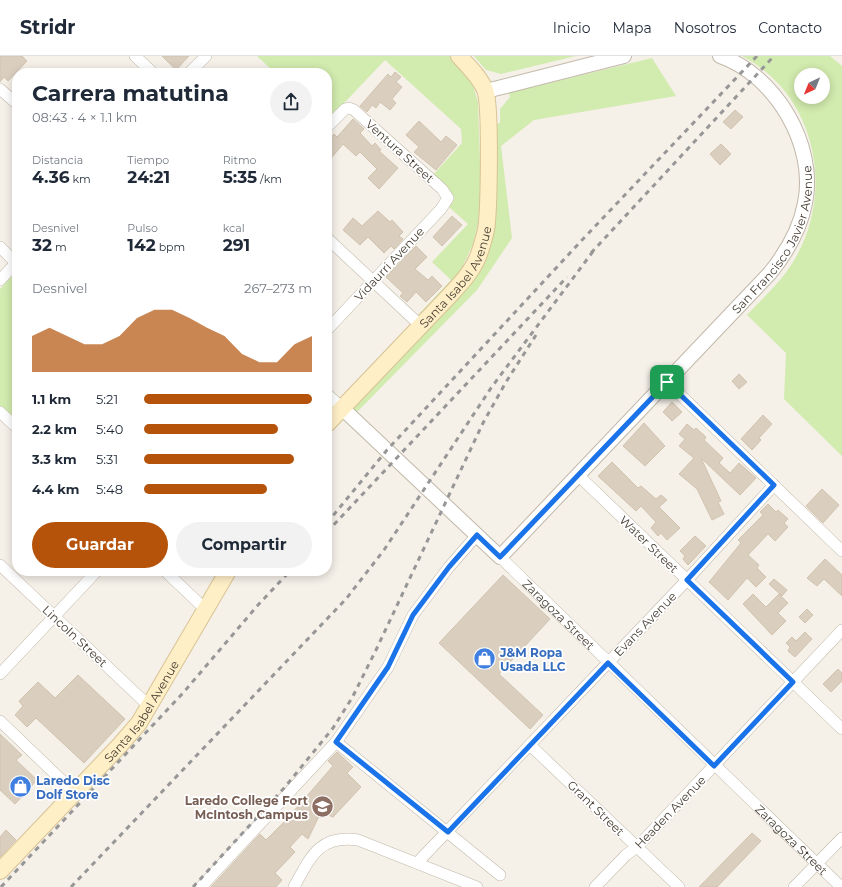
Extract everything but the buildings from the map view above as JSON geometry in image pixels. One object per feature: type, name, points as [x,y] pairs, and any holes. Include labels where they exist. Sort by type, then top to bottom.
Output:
[{"type":"main road","points":[[459,56],[472,70],[486,91]]},
{"type":"main road","name":"Santa Isabel Avenue","points":[[332,419],[421,326],[468,274],[479,255],[484,236],[488,186],[488,120],[486,91]]},
{"type":"main road","name":"Santa Isabel Avenue","points":[[0,871],[130,734],[149,706],[225,576]]},
{"type":"street","points":[[135,56],[148,68]]},
{"type":"street","points":[[194,68],[206,56]]},
{"type":"street","points":[[486,91],[624,56]]},
{"type":"street","name":"San Francisco Javier Avenue","points":[[500,557],[780,262],[788,250],[800,225],[806,201],[806,173],[802,149],[791,121],[779,102],[764,84],[744,68],[720,56]]},
{"type":"street","points":[[0,89],[12,100]]},
{"type":"street","name":"Ventura Street","points":[[332,122],[341,112],[349,108],[358,114],[442,189],[448,198]]},
{"type":"street","name":"Vidaurri Avenue","points":[[332,325],[376,276],[441,209],[448,198]]},
{"type":"street","points":[[332,243],[421,326]]},
{"type":"street","points":[[0,247],[12,258]]},
{"type":"street","points":[[0,280],[12,267]]},
{"type":"street","points":[[667,382],[842,551]]},
{"type":"street","name":"Zaragoza Street","points":[[332,399],[500,557],[840,887]]},
{"type":"street","points":[[0,412],[12,423]]},
{"type":"street","name":"Water Street","points":[[578,475],[842,729]]},
{"type":"street","name":"Evans Avenue","points":[[417,863],[531,746],[774,485]]},
{"type":"street","points":[[201,887],[336,742],[388,667],[413,615],[449,567],[477,535]]},
{"type":"street","name":"Lincoln Street","points":[[0,565],[149,706]]},
{"type":"street","points":[[0,674],[93,576]]},
{"type":"street","points":[[170,576],[205,609]]},
{"type":"street","name":"Headen Avenue","points":[[595,887],[626,855],[637,847],[842,630]]},
{"type":"street","points":[[0,721],[75,793]]},
{"type":"street","points":[[336,742],[500,875]]},
{"type":"street","name":"Grant Street","points":[[531,746],[679,887]]},
{"type":"street","points":[[294,887],[316,850],[335,840],[346,838],[358,840],[477,887]]},
{"type":"street","points":[[794,887],[842,838]]},
{"type":"green space","points":[[257,56],[453,56],[470,77],[478,102],[481,194],[478,224],[473,244],[461,270],[421,315],[419,314],[451,280],[432,262],[468,224],[449,207],[453,202],[451,192],[432,176],[462,143],[461,129],[385,60],[332,116],[332,68],[270,68]]},
{"type":"green space","points":[[474,56],[576,56],[501,74],[486,70]]},
{"type":"green space","points":[[742,56],[830,56],[842,66],[842,456],[784,399],[786,353],[747,315],[780,280],[796,257],[808,230],[814,202],[815,173],[811,145],[801,118],[787,94],[767,73]]},
{"type":"green space","points":[[652,58],[676,96],[534,120],[501,146],[512,238],[477,290],[356,413],[351,409],[475,276],[496,124],[500,123],[500,109],[510,97],[509,93]]},
{"type":"green space","points":[[12,276],[11,417],[0,406],[0,289]]},
{"type":"railway","points":[[332,517],[387,450],[583,239],[757,56]]},
{"type":"railway","points":[[591,253],[774,56]]},
{"type":"railway","points":[[71,887],[346,599],[384,550],[491,388],[594,250]]},
{"type":"railway","points":[[332,527],[567,277]]},
{"type":"railway","points":[[193,887],[285,787],[333,728],[352,698],[483,423],[506,382],[536,335]]},
{"type":"railway","points":[[1,887],[183,693],[258,605],[285,576]]},
{"type":"place","name":"J&M Ropa Usada LLC","points":[[484,659]]},
{"type":"place","name":"Laredo Disc Dolf Store","points":[[20,787]]},
{"type":"place","name":"Laredo College Fort McIntosh Campus","points":[[323,807]]},
{"type":"route","points":[[667,382],[774,485],[687,580],[793,682],[714,766],[608,663],[448,832],[336,742],[388,667],[413,615],[449,567],[477,535],[500,557],[667,382]]}]
